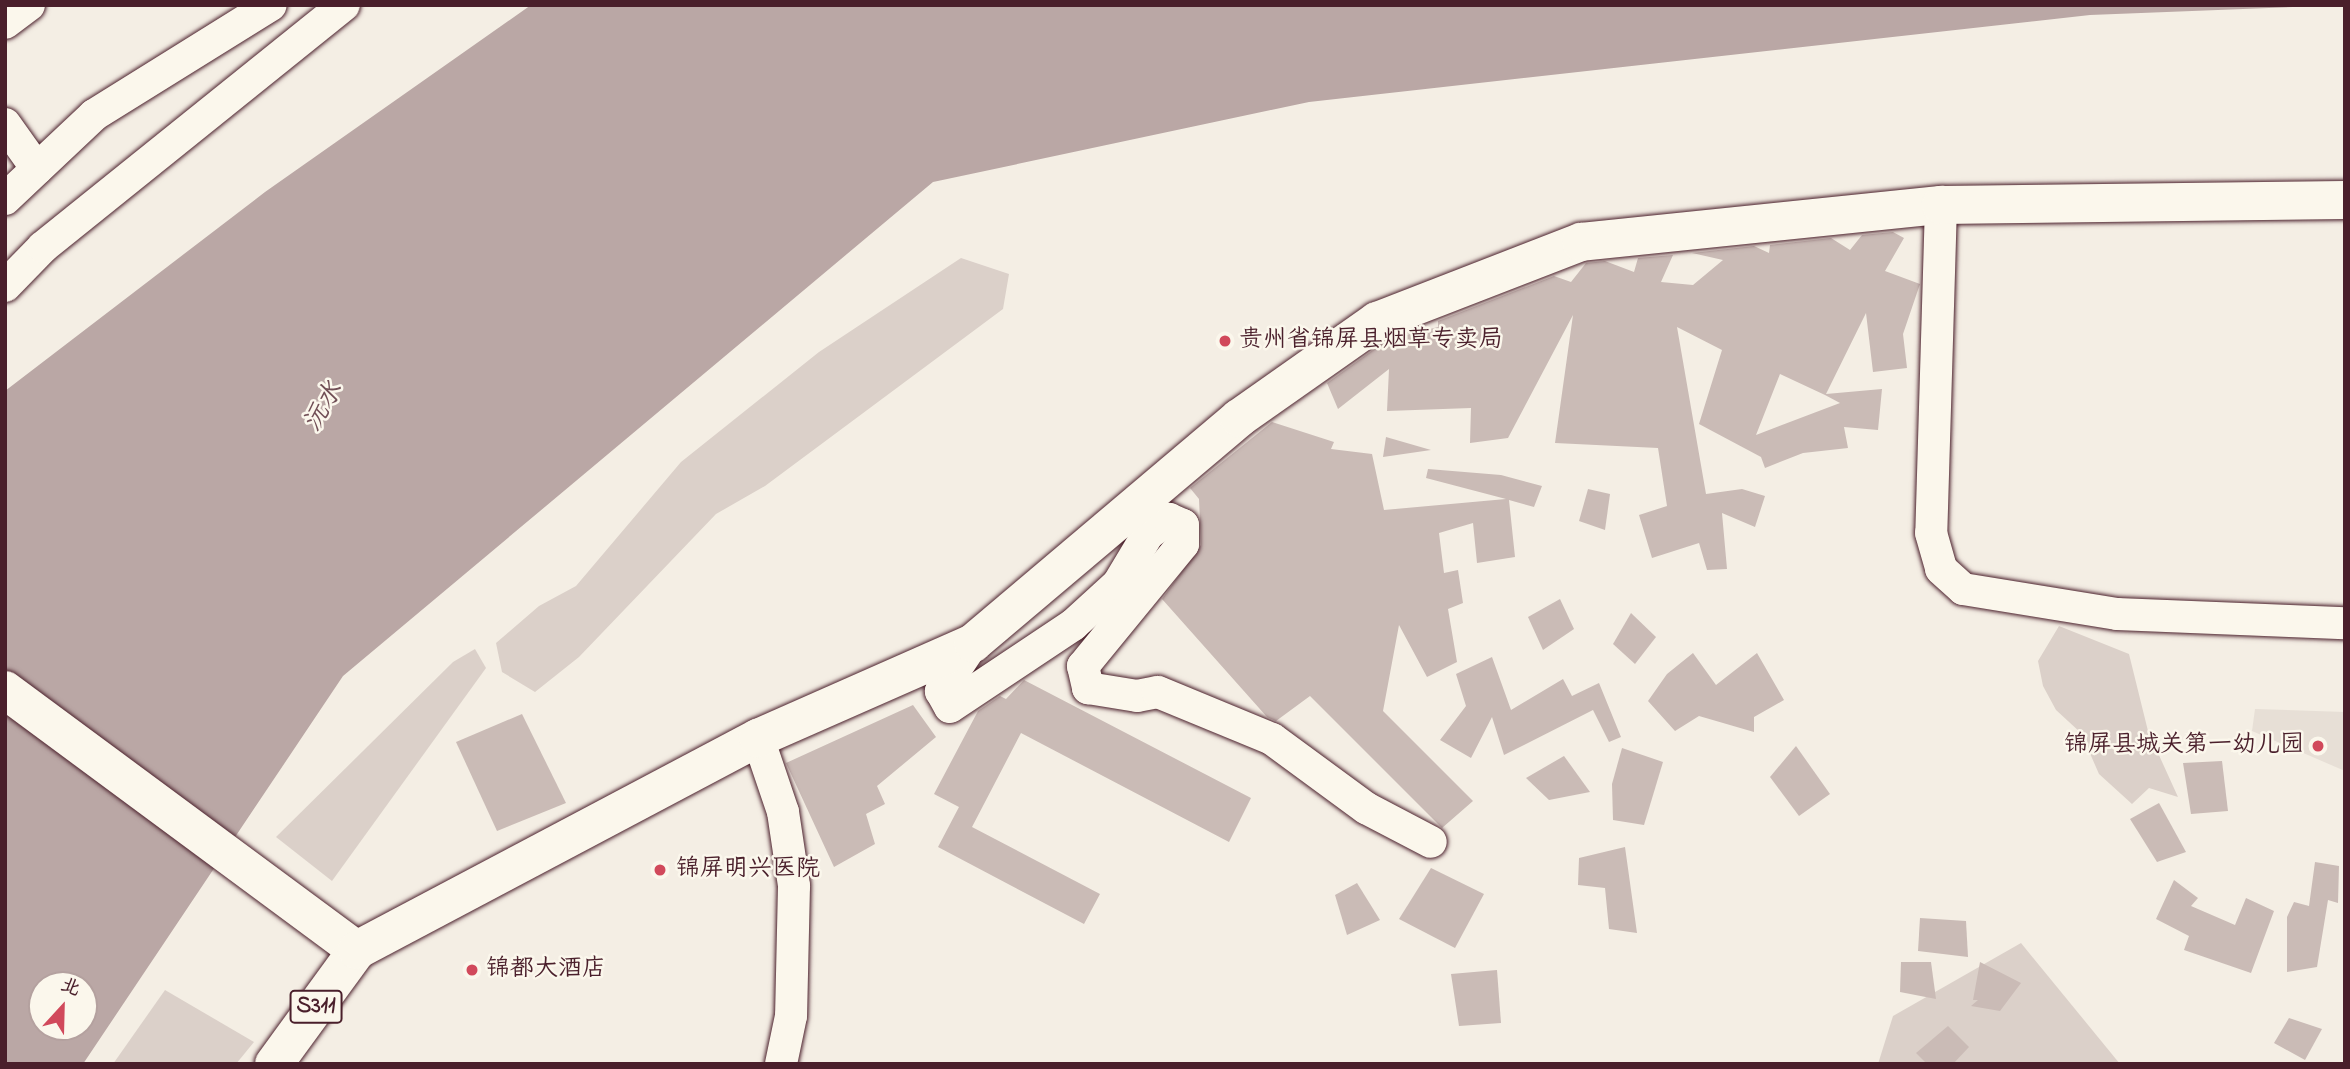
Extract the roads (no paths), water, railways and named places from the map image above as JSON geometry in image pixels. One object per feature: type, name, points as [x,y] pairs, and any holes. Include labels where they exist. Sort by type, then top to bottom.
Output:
[{"type":"main road","points":[[5,690],[357,950],[758,738],[972,643],[1240,418],[1377,321],[1581,242],[1941,205],[2345,201]]},
{"type":"main road","name":"S311","points":[[274,1064],[357,950]]},
{"type":"street","points":[[5,23],[29,5]]},
{"type":"street","points":[[5,199],[94,115],[229,15],[271,5]]},
{"type":"street","points":[[5,286],[43,247],[344,5]]},
{"type":"street","points":[[5,124],[37,169]]},
{"type":"street","points":[[1941,205],[1931,533],[1941,569],[1962,589],[2118,614],[2345,623]]},
{"type":"street","points":[[972,643],[941,691],[950,707],[1073,625],[1118,584],[1147,534],[1169,519],[1182,525],[1184,544],[1083,666],[1088,688],[1137,696],[1158,692],[1272,740],[1366,808],[1431,842]]},
{"type":"street","points":[[758,738],[783,812],[794,886],[791,1016],[781,1064]]},
{"type":"water","name":"沅水","points":[[531,5],[2345,5],[2090,15],[1309,102],[933,182],[343,676],[83,1064],[5,1064],[5,391],[265,192]]},
{"type":"place","name":"贵州省锦屏县烟草专卖局","points":[[1225,341]]},
{"type":"place","name":"锦屏县城关第一幼儿园","points":[[2318,746]]},
{"type":"place","name":"锦屏明兴医院","points":[[660,870]]},
{"type":"place","name":"锦都大酒店","points":[[472,970]]}]
